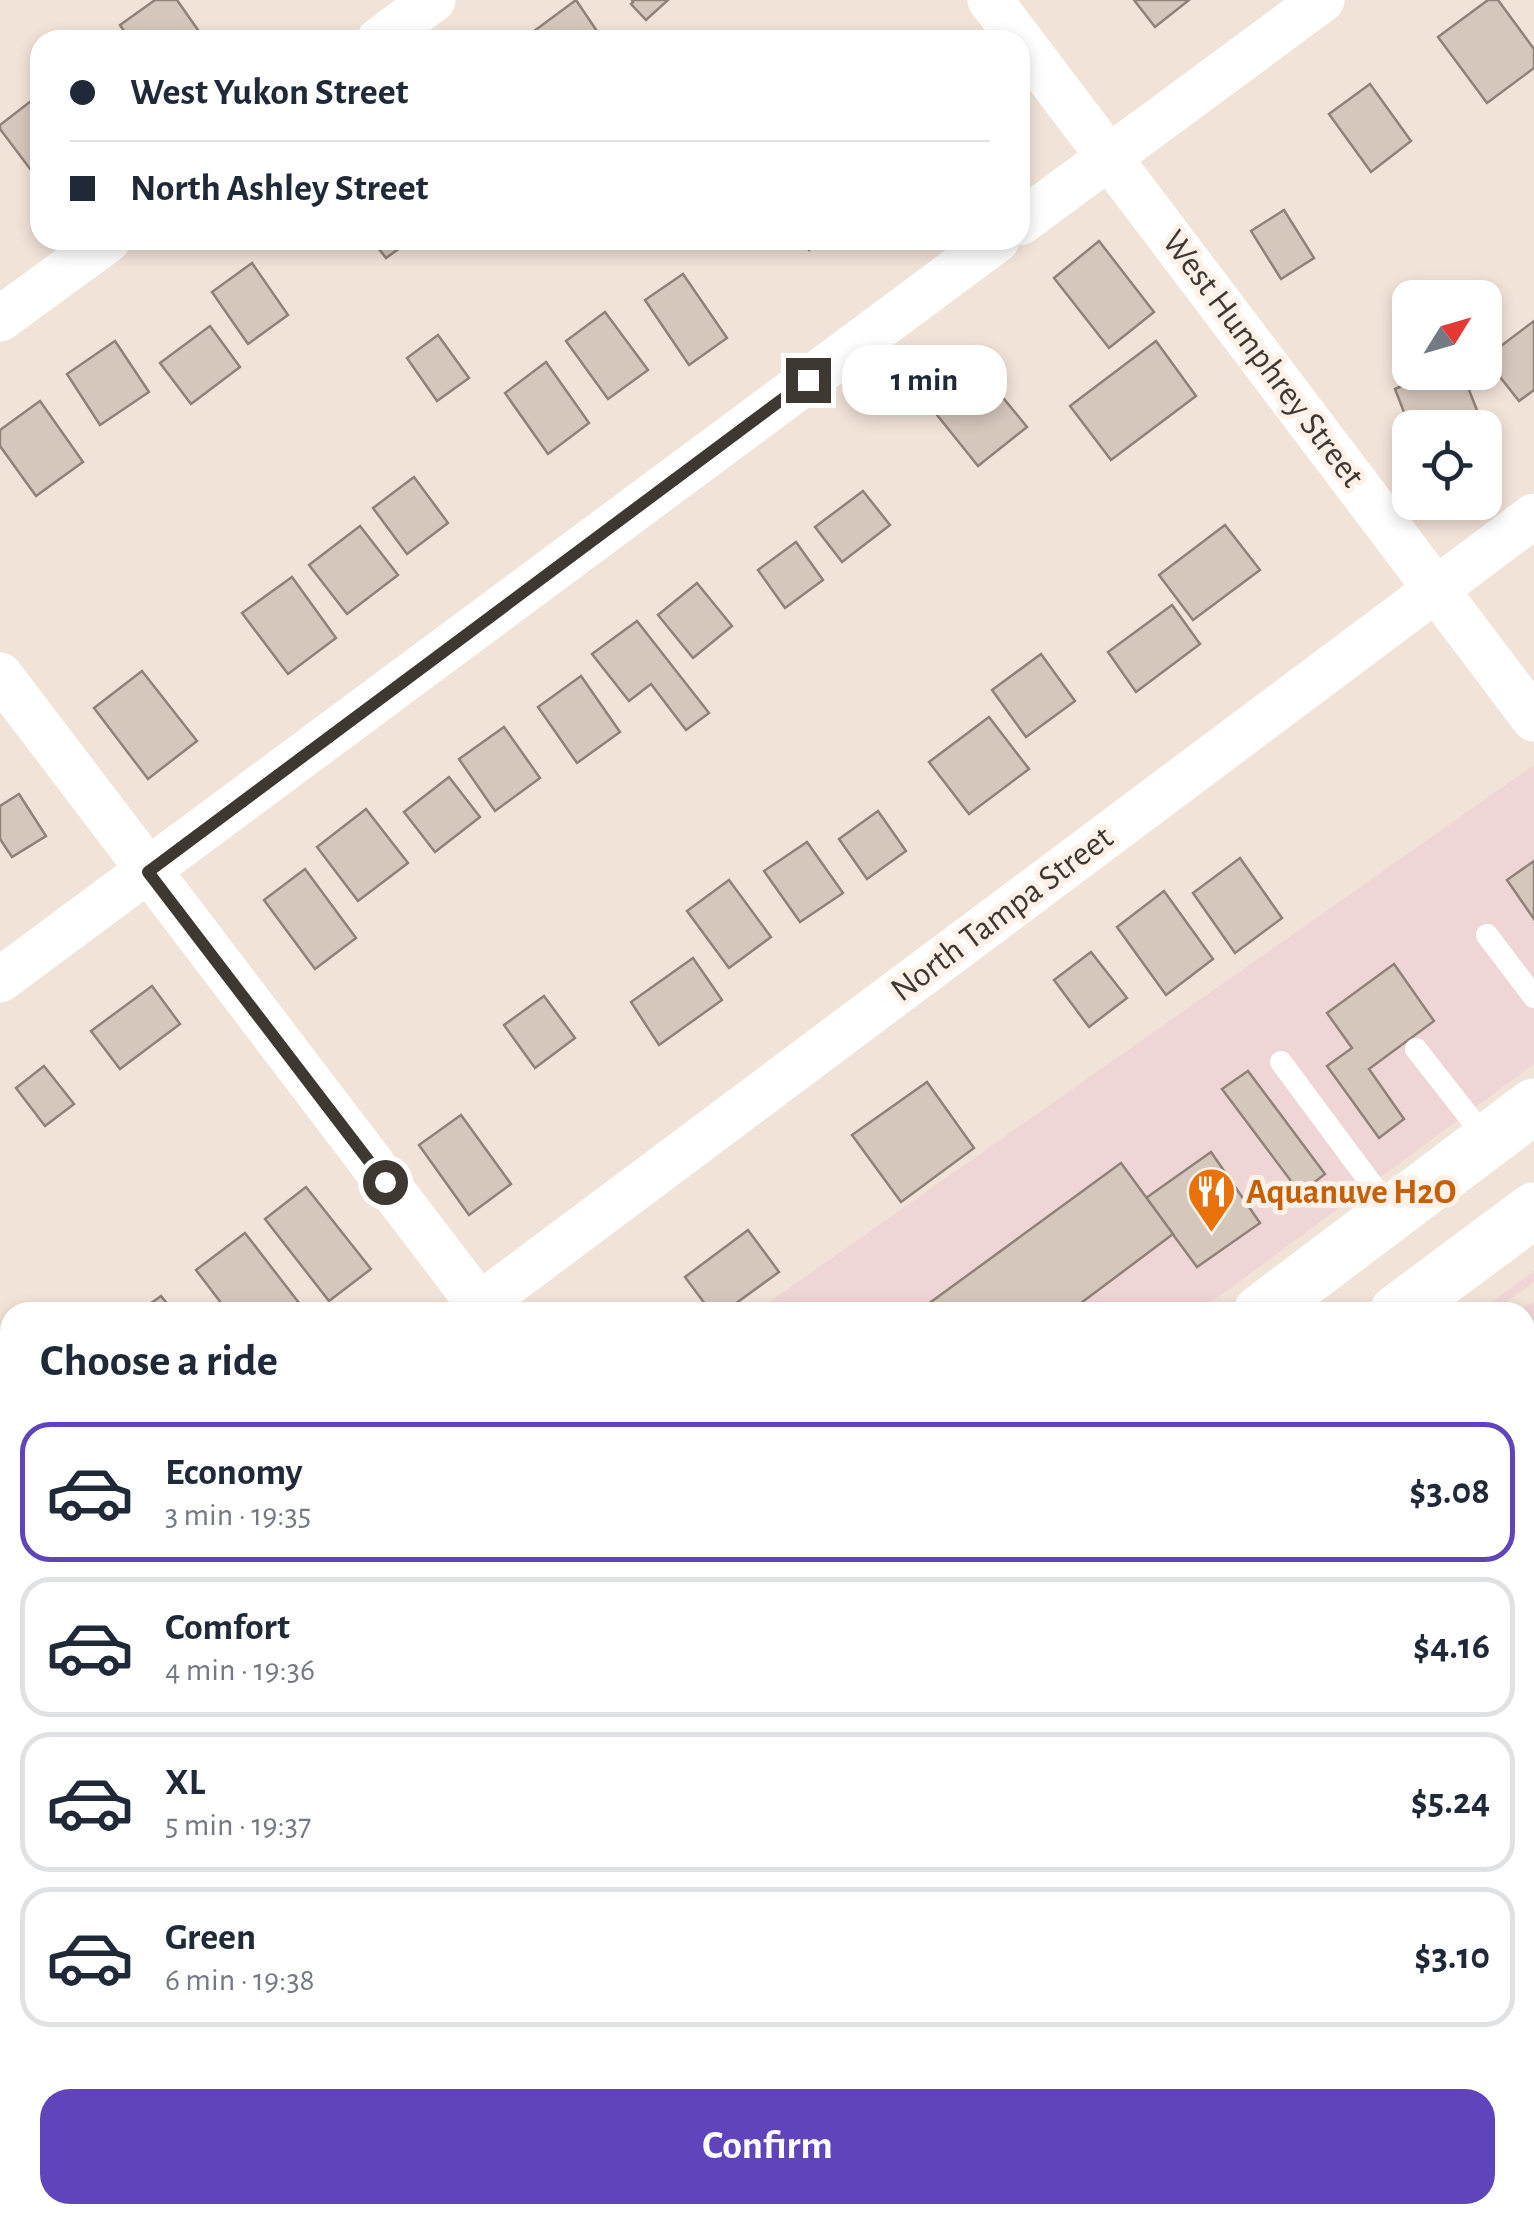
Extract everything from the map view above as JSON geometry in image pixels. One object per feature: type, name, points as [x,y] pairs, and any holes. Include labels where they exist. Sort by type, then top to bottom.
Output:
[{"type":"main road","points":[[1278,1302],[1534,1106]]},
{"type":"main road","points":[[1410,1302],[1534,1210]]},
{"type":"street","points":[[392,30],[433,0]]},
{"type":"street","name":"West Humphrey Street","points":[[990,0],[1013,30]]},
{"type":"street","points":[[1030,216],[1322,0]]},
{"type":"street","name":"West Humphrey Street","points":[[1030,52],[1534,719]]},
{"type":"street","points":[[0,320],[94,250]]},
{"type":"street","points":[[0,980],[984,250]]},
{"type":"street","name":"North Tampa Street","points":[[489,1302],[1534,516]]},
{"type":"street","points":[[0,675],[472,1302]]},
{"type":"lane","points":[[1486,935],[1534,997]]},
{"type":"lane","points":[[1416,1049],[1488,1141]]},
{"type":"lane","points":[[1281,1062],[1393,1212]]},
{"type":"shaded area","points":[[1534,765],[1534,1064],[1212,1302],[769,1302]]},
{"type":"shaded area","points":[[1534,1271],[1534,1282],[1507,1302],[1492,1302]]},
{"type":"building","points":[[155,0],[177,0],[198,30],[123,30],[120,25]]},
{"type":"building","points":[[576,0],[596,30],[536,30]]},
{"type":"building","points":[[632,0],[668,0],[646,20],[631,4]]},
{"type":"building","points":[[1134,0],[1189,0],[1155,27]]},
{"type":"building","points":[[1488,0],[1498,0],[1534,49],[1534,68],[1487,103],[1438,37]]},
{"type":"building","points":[[1370,84],[1411,141],[1371,172],[1329,114]]},
{"type":"building","points":[[30,102],[30,169],[0,129]]},
{"type":"building","points":[[1284,210],[1314,258],[1281,279],[1251,231]]},
{"type":"building","points":[[1099,241],[1154,312],[1109,348],[1054,278]]},
{"type":"building","points":[[380,250],[397,250],[386,258]]},
{"type":"building","points":[[252,263],[288,315],[248,344],[212,292]]},
{"type":"building","points":[[683,274],[727,338],[689,365],[645,300]]},
{"type":"building","points":[[605,312],[648,370],[608,399],[566,341]]},
{"type":"building","points":[[1534,321],[1534,390],[1519,401],[1502,380],[1502,345]]},
{"type":"building","points":[[210,326],[240,367],[191,404],[160,363]]},
{"type":"building","points":[[438,335],[469,378],[437,401],[407,358]]},
{"type":"building","points":[[115,341],[149,392],[100,425],[67,374]]},
{"type":"building","points":[[1156,341],[1196,396],[1111,460],[1070,406]]},
{"type":"building","points":[[546,362],[589,423],[548,454],[505,393]]},
{"type":"building","points":[[977,366],[1027,427],[978,466],[929,405]]},
{"type":"building","points":[[1395,390],[1469,390],[1477,410],[1403,410]]},
{"type":"building","points":[[40,401],[83,462],[36,496],[0,446],[0,430]]},
{"type":"building","points":[[414,477],[448,523],[407,554],[373,508]]},
{"type":"building","points":[[863,491],[890,525],[842,562],[815,527]]},
{"type":"building","points":[[1225,525],[1260,570],[1193,620],[1159,575]]},
{"type":"building","points":[[360,526],[398,575],[347,614],[309,565]]},
{"type":"building","points":[[796,542],[823,580],[785,608],[758,570]]},
{"type":"building","points":[[292,577],[336,638],[288,674],[242,613]]},
{"type":"building","points":[[697,583],[732,626],[693,658],[658,615]]},
{"type":"building","points":[[1172,605],[1200,644],[1136,692],[1108,652]]},
{"type":"building","points":[[637,621],[709,713],[686,730],[651,684],[629,701],[592,654]]},
{"type":"building","points":[[1041,654],[1075,701],[1026,737],[992,690]]},
{"type":"building","points":[[142,671],[197,741],[148,779],[94,708]]},
{"type":"building","points":[[581,676],[620,732],[577,763],[538,707]]},
{"type":"building","points":[[989,717],[1029,769],[969,814],[929,762]]},
{"type":"building","points":[[504,727],[540,778],[495,811],[459,759]]},
{"type":"building","points":[[449,777],[480,817],[435,852],[404,812]]},
{"type":"building","points":[[19,794],[46,836],[12,857],[0,839],[0,806]]},
{"type":"building","points":[[366,809],[408,863],[358,901],[317,847]]},
{"type":"building","points":[[878,811],[906,851],[867,879],[839,839]]},
{"type":"building","points":[[807,842],[843,893],[800,922],[764,871]]},
{"type":"building","points":[[1240,858],[1282,918],[1235,953],[1193,893]]},
{"type":"building","points":[[1534,861],[1534,919],[1507,880]]},
{"type":"building","points":[[305,869],[356,938],[315,969],[264,900]]},
{"type":"building","points":[[729,880],[771,937],[729,968],[687,911]]},
{"type":"building","points":[[1164,891],[1213,959],[1166,995],[1117,927]]},
{"type":"building","points":[[1091,952],[1127,998],[1089,1027],[1054,980]]},
{"type":"building","points":[[693,958],[722,1000],[659,1045],[631,1002]]},
{"type":"building","points":[[1394,964],[1434,1021],[1369,1069],[1404,1119],[1379,1138],[1327,1066],[1352,1048],[1327,1013]]},
{"type":"building","points":[[152,986],[180,1024],[120,1069],[91,1031]]},
{"type":"building","points":[[544,996],[575,1038],[535,1068],[504,1025]]},
{"type":"building","points":[[44,1066],[74,1104],[45,1126],[16,1088]]},
{"type":"building","points":[[1248,1071],[1325,1174],[1300,1193],[1222,1089]]},
{"type":"building","points":[[927,1082],[974,1148],[901,1202],[852,1135]]},
{"type":"building","points":[[461,1115],[511,1184],[469,1215],[419,1145]]},
{"type":"building","points":[[1211,1152],[1260,1223],[1197,1267],[1146,1198]]},
{"type":"building","points":[[1121,1163],[1173,1234],[1082,1302],[931,1302]]},
{"type":"building","points":[[306,1187],[371,1269],[329,1301],[265,1219]]},
{"type":"building","points":[[748,1230],[779,1272],[738,1302],[704,1302],[685,1277]]},
{"type":"building","points":[[245,1233],[298,1302],[220,1302],[196,1270]]},
{"type":"place","name":"Aquanuve H2O","points":[[1211,1234]]},
{"type":"route","points":[[385,1182],[148,872],[808,380]]}]
